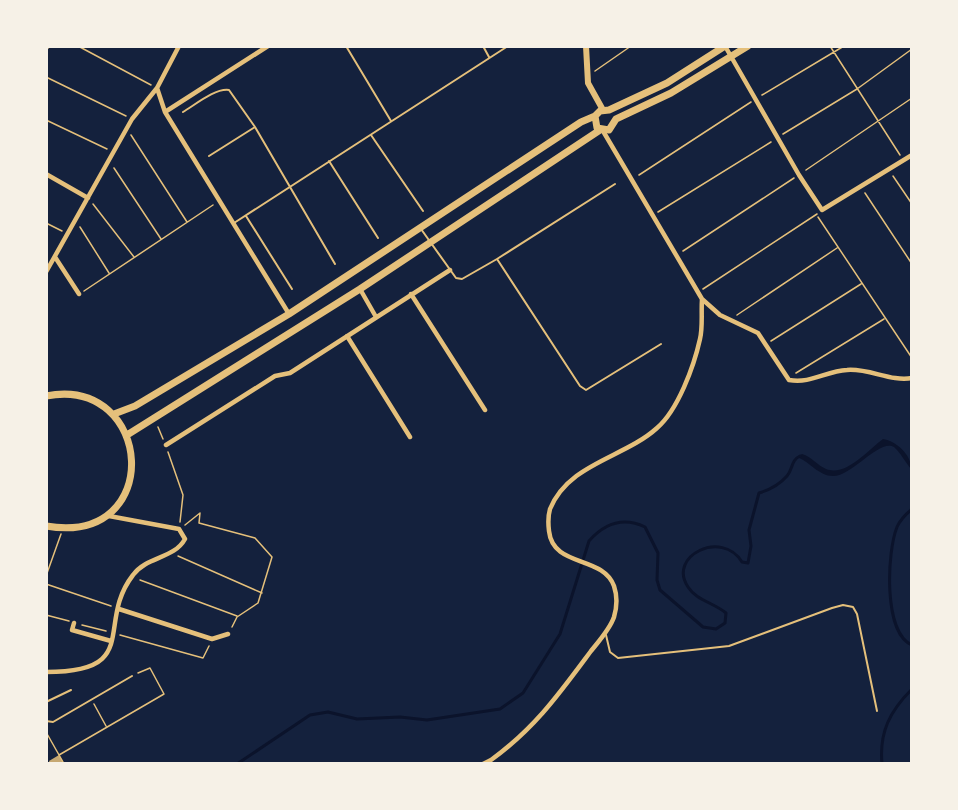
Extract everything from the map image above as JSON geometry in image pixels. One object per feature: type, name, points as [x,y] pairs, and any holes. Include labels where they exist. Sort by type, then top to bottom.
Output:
[{"type":"main road","points":[[114,414],[135,406],[290,314],[555,138],[601,112],[667,84],[725,46]]},
{"type":"main road","points":[[127,435],[360,289],[429,241],[602,130],[612,128],[616,119],[671,93],[748,46]]},
{"type":"main road","points":[[601,112],[616,119]]},
{"type":"main road","points":[[601,112],[595,124],[602,130]]},
{"type":"main road","points":[[46,396],[60,394],[83,397],[114,414],[127,435],[131,474],[120,505],[109,516],[76,529],[46,526]]},
{"type":"street","points":[[46,272],[132,119],[157,88],[179,46]]},
{"type":"street","points":[[165,112],[268,46]]},
{"type":"street","points":[[586,46],[588,83],[599,102],[601,112]]},
{"type":"street","points":[[725,46],[799,175],[822,210],[912,155]]},
{"type":"street","points":[[157,88],[165,112],[290,314]]},
{"type":"street","points":[[602,130],[702,299],[720,315],[758,333],[788,380],[801,382],[847,370],[897,378],[912,378]]},
{"type":"street","points":[[46,174],[88,198]]},
{"type":"street","points":[[56,256],[79,294]]},
{"type":"street","points":[[166,445],[275,376],[290,373],[450,270]]},
{"type":"street","points":[[360,289],[376,317]]},
{"type":"street","points":[[411,294],[485,410]]},
{"type":"street","points":[[483,764],[532,727],[614,619],[616,594],[608,574],[591,564],[578,562],[555,546],[549,535],[549,511],[557,496],[585,470],[641,440],[667,418],[680,396],[700,339],[702,299]]},
{"type":"street","points":[[347,336],[410,437]]},
{"type":"street","points":[[46,672],[77,672],[88,669],[104,656],[131,576],[151,559],[172,553],[185,539],[179,529],[109,516]]},
{"type":"street","points":[[119,609],[212,639],[228,634]]},
{"type":"street","points":[[74,622],[72,630],[111,640]]},
{"type":"lane","points":[[346,46],[391,121]]},
{"type":"lane","points":[[483,46],[489,57]]},
{"type":"lane","points":[[234,223],[508,46]]},
{"type":"lane","points":[[183,112],[225,89],[229,90],[255,127],[335,264]]},
{"type":"lane","points":[[209,156],[255,127]]},
{"type":"lane","points":[[371,135],[423,211]]},
{"type":"lane","points":[[329,161],[378,238]]},
{"type":"lane","points":[[420,228],[456,278],[462,279],[615,184]]},
{"type":"lane","points":[[246,216],[292,289]]},
{"type":"lane","points":[[497,259],[580,386],[586,390],[661,344]]},
{"type":"lane","points":[[605,632],[610,652],[618,658],[729,645],[832,608],[843,605],[853,607],[857,614],[877,711]]},
{"type":"lane","points":[[46,721],[53,722],[132,676]]},
{"type":"lane","points":[[46,702],[71,690]]},
{"type":"path","points":[[78,46],[157,88]]},
{"type":"path","points":[[589,75],[631,46]]},
{"type":"path","points":[[830,46],[876,122],[903,161]]},
{"type":"path","points":[[631,180],[756,99],[835,54],[844,46]]},
{"type":"path","points":[[652,216],[857,89],[912,49]]},
{"type":"path","points":[[46,77],[132,119]]},
{"type":"path","points":[[46,120],[114,152]]},
{"type":"path","points":[[127,128],[188,223]]},
{"type":"path","points":[[109,160],[161,240]]},
{"type":"path","points":[[889,170],[912,204]]},
{"type":"path","points":[[861,188],[912,264]]},
{"type":"path","points":[[88,198],[135,257]]},
{"type":"path","points":[[79,294],[221,200]]},
{"type":"path","points":[[698,293],[822,210]]},
{"type":"path","points":[[816,214],[912,358]]},
{"type":"path","points":[[75,220],[109,274]]},
{"type":"path","points":[[46,222],[68,234]]},
{"type":"path","points":[[731,319],[838,247]]},
{"type":"path","points":[[766,345],[861,283]]},
{"type":"path","points":[[788,380],[885,319]]},
{"type":"path","points":[[153,418],[166,445],[183,495],[179,529]]},
{"type":"path","points":[[179,529],[200,513],[199,523],[255,538],[272,556],[258,603],[237,617],[228,634]]},
{"type":"path","points":[[46,576],[63,529]]},
{"type":"path","points":[[172,553],[262,593]]},
{"type":"path","points":[[131,576],[237,617]]},
{"type":"path","points":[[46,584],[119,609]]},
{"type":"path","points":[[46,615],[203,658],[212,639]]},
{"type":"path","points":[[59,755],[164,694],[150,668],[132,676]]},
{"type":"path","points":[[92,701],[106,727]]},
{"type":"path","points":[[46,732],[63,762],[60,764]]},
{"type":"water","points":[[883,439],[893,443],[906,454],[911,469],[894,447],[888,446],[873,452],[848,471],[833,476],[823,474],[797,457],[802,454],[826,469],[841,469],[856,461]]},
{"type":"building","points":[[59,755],[63,762],[50,764],[49,761]]},
{"type":"waterway","points":[[237,764],[310,715],[328,712],[357,719],[400,717],[427,720],[500,709],[523,693],[560,634],[589,541],[608,526],[622,522],[645,527],[658,553],[657,580],[660,590],[703,627],[716,629],[725,623],[726,613],[691,591],[683,576],[685,565],[700,550],[711,547],[733,552],[742,562],[748,563],[751,546],[749,530],[759,493],[784,479],[795,460],[800,456]]},
{"type":"waterway","points":[[912,509],[897,527],[890,572],[892,609],[896,625],[903,638],[912,645]]},
{"type":"waterway","points":[[882,764],[884,732],[892,714],[912,689]]}]
